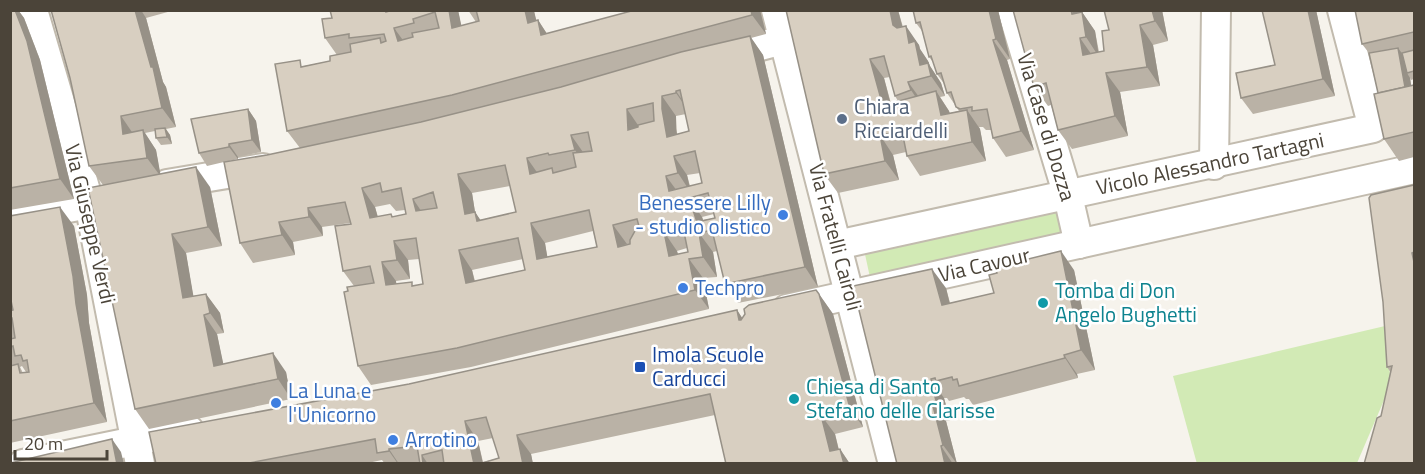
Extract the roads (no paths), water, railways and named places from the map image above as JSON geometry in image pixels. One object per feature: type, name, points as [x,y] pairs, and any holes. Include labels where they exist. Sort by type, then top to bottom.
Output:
[{"type":"street","name":"Via Giuseppe Verdi","points":[[33,10],[96,199],[137,452]]},
{"type":"street","name":"Via Fratelli Cairoli","points":[[776,10],[893,464]]},
{"type":"street","name":"Via Case di Dozza","points":[[1012,10],[1068,196],[1079,244]]},
{"type":"street","points":[[1214,165],[1216,10]]},
{"type":"street","name":"Vicolo Alessandro Tartagni","points":[[837,245],[1214,165],[1373,128],[1342,10]]},
{"type":"street","points":[[694,63],[783,40]]},
{"type":"street","points":[[145,188],[293,162]]},
{"type":"street","name":"Via Cavour","points":[[758,315],[1414,169]]},
{"type":"street","points":[[10,219],[96,199]]},
{"type":"street","points":[[23,464],[137,452],[214,425]]},
{"type":"place","name":"Chiara Ricciardelli","points":[[842,119]]},
{"type":"place","name":"Benessere Lilly - studio olistico","points":[[783,215]]},
{"type":"place","name":"Techpro","points":[[683,288]]},
{"type":"place","name":"Tomba di Don Angelo Bughetti","points":[[1043,303]]},
{"type":"place","name":"Imola Scuole Carducci","points":[[640,367]]},
{"type":"place","name":"Chiesa di Santo Stefano delle Clarisse","points":[[794,399]]},
{"type":"place","name":"La Luna e l'Unicorno","points":[[276,403]]},
{"type":"place","name":"Arrotino","points":[[393,440]]}]
